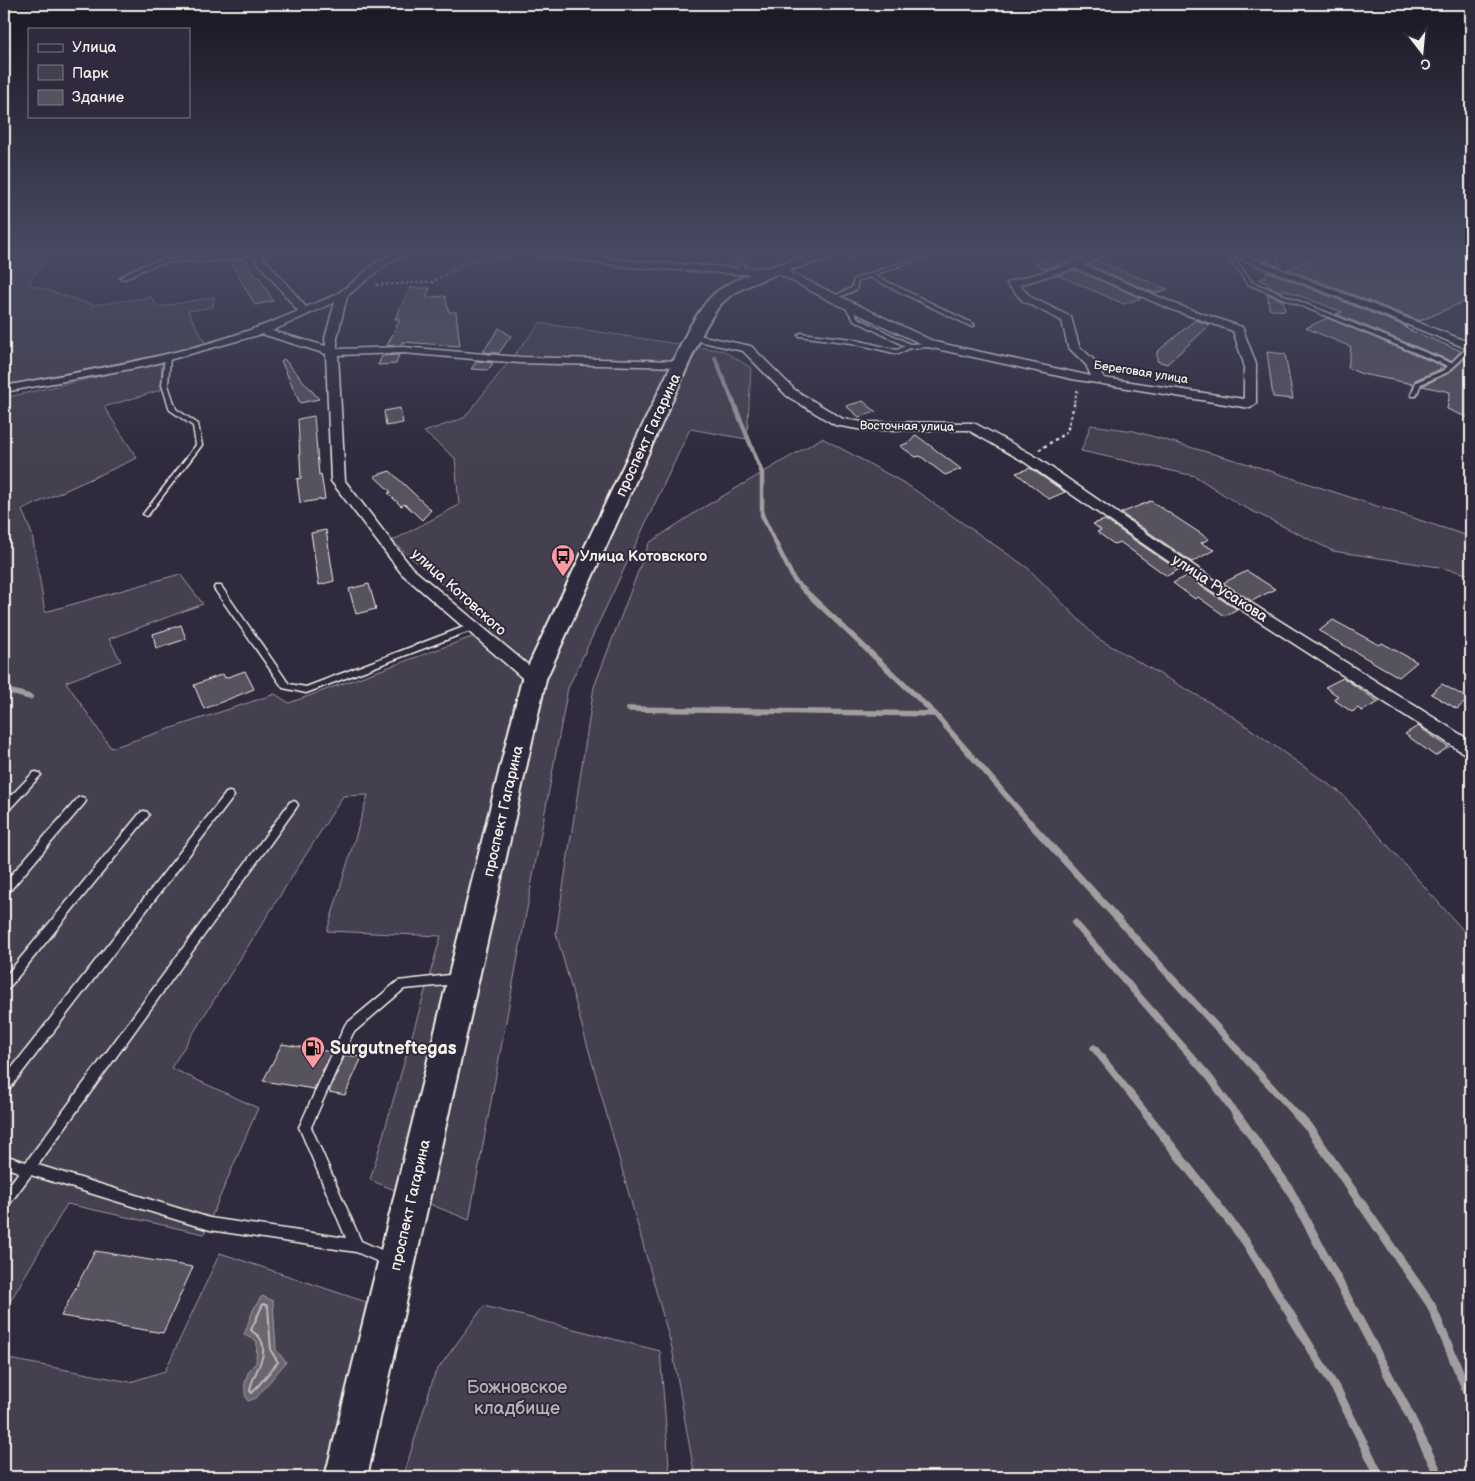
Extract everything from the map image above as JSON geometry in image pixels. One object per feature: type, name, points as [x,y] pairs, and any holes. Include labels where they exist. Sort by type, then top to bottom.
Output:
[{"type":"main road","name":"проспект Гагарина","points":[[346,1477],[534,680],[680,364],[703,321]]},
{"type":"street","points":[[4,389],[147,363],[262,331],[284,321]]},
{"type":"street","name":"улица Котовского","points":[[335,321],[331,338],[338,481],[407,571],[534,680]]},
{"type":"street","name":"Береговая улица","points":[[882,321],[932,345],[1072,376],[1250,404],[1250,364],[1238,329],[1212,321]]},
{"type":"street","points":[[1068,321],[1074,348],[1091,363],[1099,379]]},
{"type":"street","points":[[1405,321],[1471,347]]},
{"type":"street","points":[[262,331],[333,352],[403,350],[520,360],[680,364]]},
{"type":"street","name":"Восточная улица","points":[[693,337],[748,348],[792,393],[839,422],[864,426],[970,426]]},
{"type":"street","name":"улица Русакова","points":[[970,426],[1028,458],[1211,584],[1471,748]]},
{"type":"lane","points":[[860,321],[909,346]]},
{"type":"lane","points":[[966,321],[972,324]]},
{"type":"lane","points":[[1344,321],[1452,365]]},
{"type":"lane","points":[[801,335],[852,341],[898,352],[909,346],[932,345]]},
{"type":"lane","points":[[1414,395],[1418,383],[1446,371],[1471,347]]},
{"type":"lane","points":[[146,514],[199,445],[196,425],[173,410],[166,385],[168,357]]},
{"type":"lane","points":[[218,588],[286,686],[306,690],[472,627]]},
{"type":"lane","points":[[4,809],[36,775]]},
{"type":"lane","points":[[4,1087],[229,796]]},
{"type":"lane","points":[[4,890],[81,800]]},
{"type":"lane","points":[[4,1202],[293,805]]},
{"type":"lane","points":[[4,986],[144,815]]},
{"type":"lane","points":[[356,1246],[305,1127],[350,1029],[402,984],[464,979]]},
{"type":"lane","points":[[4,1161],[210,1224],[356,1246],[396,1264]]},
{"type":"path","points":[[1028,458],[1067,432],[1078,387],[1072,376]]},
{"type":"shaded area","points":[[1420,321],[1471,321],[1471,340]]},
{"type":"green space","points":[[4,321],[194,321],[206,344],[162,358],[161,390],[104,407],[137,458],[22,510],[32,534],[45,612],[180,574],[203,604],[109,639],[121,661],[66,682],[111,748],[275,694],[289,703],[494,629],[392,541],[459,505],[455,458],[424,432],[464,418],[540,323],[724,351],[751,368],[747,439],[690,429],[568,688],[469,1220],[370,1180],[441,936],[327,931],[368,795],[343,796],[171,1068],[258,1108],[204,1234],[67,1204],[4,1312],[4,398],[101,376],[99,367],[4,385]]},
{"type":"green space","points":[[1091,425],[1134,431],[1252,465],[1471,537],[1471,575],[1439,567],[1333,551],[1238,504],[1195,476],[1081,451]]},
{"type":"green space","points":[[822,438],[906,484],[1028,568],[1097,638],[1228,713],[1341,793],[1471,939],[1471,1477],[695,1477],[672,1348],[556,933],[594,687],[649,543],[699,510]]},
{"type":"green space","points":[[220,1253],[372,1304],[328,1477],[4,1477],[4,1358],[130,1382],[165,1371]]},
{"type":"green space","name":"Божновское кладбище","points":[[484,1306],[660,1351],[670,1477],[403,1477],[435,1373]]},
{"type":"water","points":[[262,1296],[273,1301],[276,1350],[286,1362],[256,1398],[248,1401],[245,1386],[247,1375],[256,1363],[257,1341],[244,1335],[253,1310]]},
{"type":"building","points":[[399,321],[457,321],[460,346],[402,342],[402,345],[387,346]]},
{"type":"building","points":[[1194,321],[1210,325],[1167,364],[1157,361],[1157,352]]},
{"type":"building","points":[[1320,321],[1334,321],[1445,367],[1415,380],[1413,384],[1362,374],[1348,368],[1351,347],[1306,328]]},
{"type":"building","points":[[1353,321],[1392,321],[1407,327],[1405,328],[1461,351],[1451,361]]},
{"type":"building","points":[[499,328],[511,336],[499,353],[483,352]]},
{"type":"building","points":[[1267,352],[1285,354],[1293,399],[1273,397]]},
{"type":"building","points":[[1470,354],[1471,419],[1447,409],[1450,392],[1422,386],[1449,373]]},
{"type":"building","points":[[399,355],[396,364],[378,365],[382,356]]},
{"type":"building","points":[[284,359],[319,399],[300,403],[281,361]]},
{"type":"building","points":[[477,361],[493,363],[488,370],[471,369]]},
{"type":"building","points":[[863,401],[876,412],[859,417],[846,406]]},
{"type":"building","points":[[400,408],[403,423],[386,426],[384,411]]},
{"type":"building","points":[[314,416],[319,475],[321,474],[325,499],[300,503],[297,479],[301,478],[298,419]]},
{"type":"building","points":[[916,435],[961,469],[945,475],[920,456],[916,457],[900,446],[910,442]]},
{"type":"building","points":[[1030,468],[1065,492],[1049,499],[1016,473]]},
{"type":"building","points":[[390,471],[431,510],[422,520],[405,504],[401,506],[388,493],[391,492],[374,476]]},
{"type":"building","points":[[1151,501],[1209,539],[1201,543],[1214,550],[1192,562],[1121,513]]},
{"type":"building","points":[[1105,520],[1178,570],[1167,576],[1120,542],[1114,544],[1097,532],[1101,530],[1093,524]]},
{"type":"building","points":[[326,530],[334,581],[319,585],[311,533]]},
{"type":"building","points":[[1247,571],[1275,589],[1252,601],[1223,583]]},
{"type":"building","points":[[1187,576],[1237,609],[1225,616],[1198,597],[1195,599],[1173,583]]},
{"type":"building","points":[[369,584],[376,609],[356,614],[349,589]]},
{"type":"building","points":[[1333,620],[1379,645],[1382,643],[1417,662],[1399,677],[1319,631]]},
{"type":"building","points":[[181,625],[186,639],[156,649],[153,634]]},
{"type":"building","points":[[245,671],[254,689],[204,709],[194,685],[223,674],[225,678]]},
{"type":"building","points":[[1343,678],[1379,702],[1362,711],[1358,708],[1352,712],[1333,699],[1338,696],[1325,687]]},
{"type":"building","points":[[1442,684],[1469,699],[1457,709],[1431,694]]},
{"type":"building","points":[[1418,726],[1449,747],[1435,756],[1405,734]]},
{"type":"building","name":"Surgutneftegas","points":[[282,1044],[331,1052],[314,1089],[263,1081]]},
{"type":"building","points":[[345,1055],[362,1057],[345,1095],[329,1092]]},
{"type":"building","points":[[95,1251],[193,1267],[163,1333],[61,1316]]},
{"type":"waterway","points":[[715,358],[733,402]]},
{"type":"waterway","points":[[733,401],[762,473],[762,515],[794,580],[803,589]]},
{"type":"waterway","points":[[803,589],[935,714]]},
{"type":"waterway","points":[[4,690],[30,697]]},
{"type":"waterway","points":[[629,709],[935,714]]},
{"type":"waterway","points":[[935,714],[1031,824]]},
{"type":"waterway","points":[[1030,823],[1298,1116]]},
{"type":"waterway","points":[[1075,923],[1210,1078],[1237,1116]]},
{"type":"waterway","points":[[1094,1048],[1148,1116]]},
{"type":"waterway","points":[[1147,1115],[1246,1242],[1339,1394],[1380,1477]]},
{"type":"waterway","points":[[1237,1115],[1288,1187],[1405,1406],[1440,1477]]},
{"type":"waterway","points":[[1297,1115],[1310,1129],[1431,1305],[1471,1400]]},
{"type":"place","name":"Улица Котовского","points":[[563,577]]},
{"type":"place","name":"Surgutneftegas","points":[[313,1069]]}]
